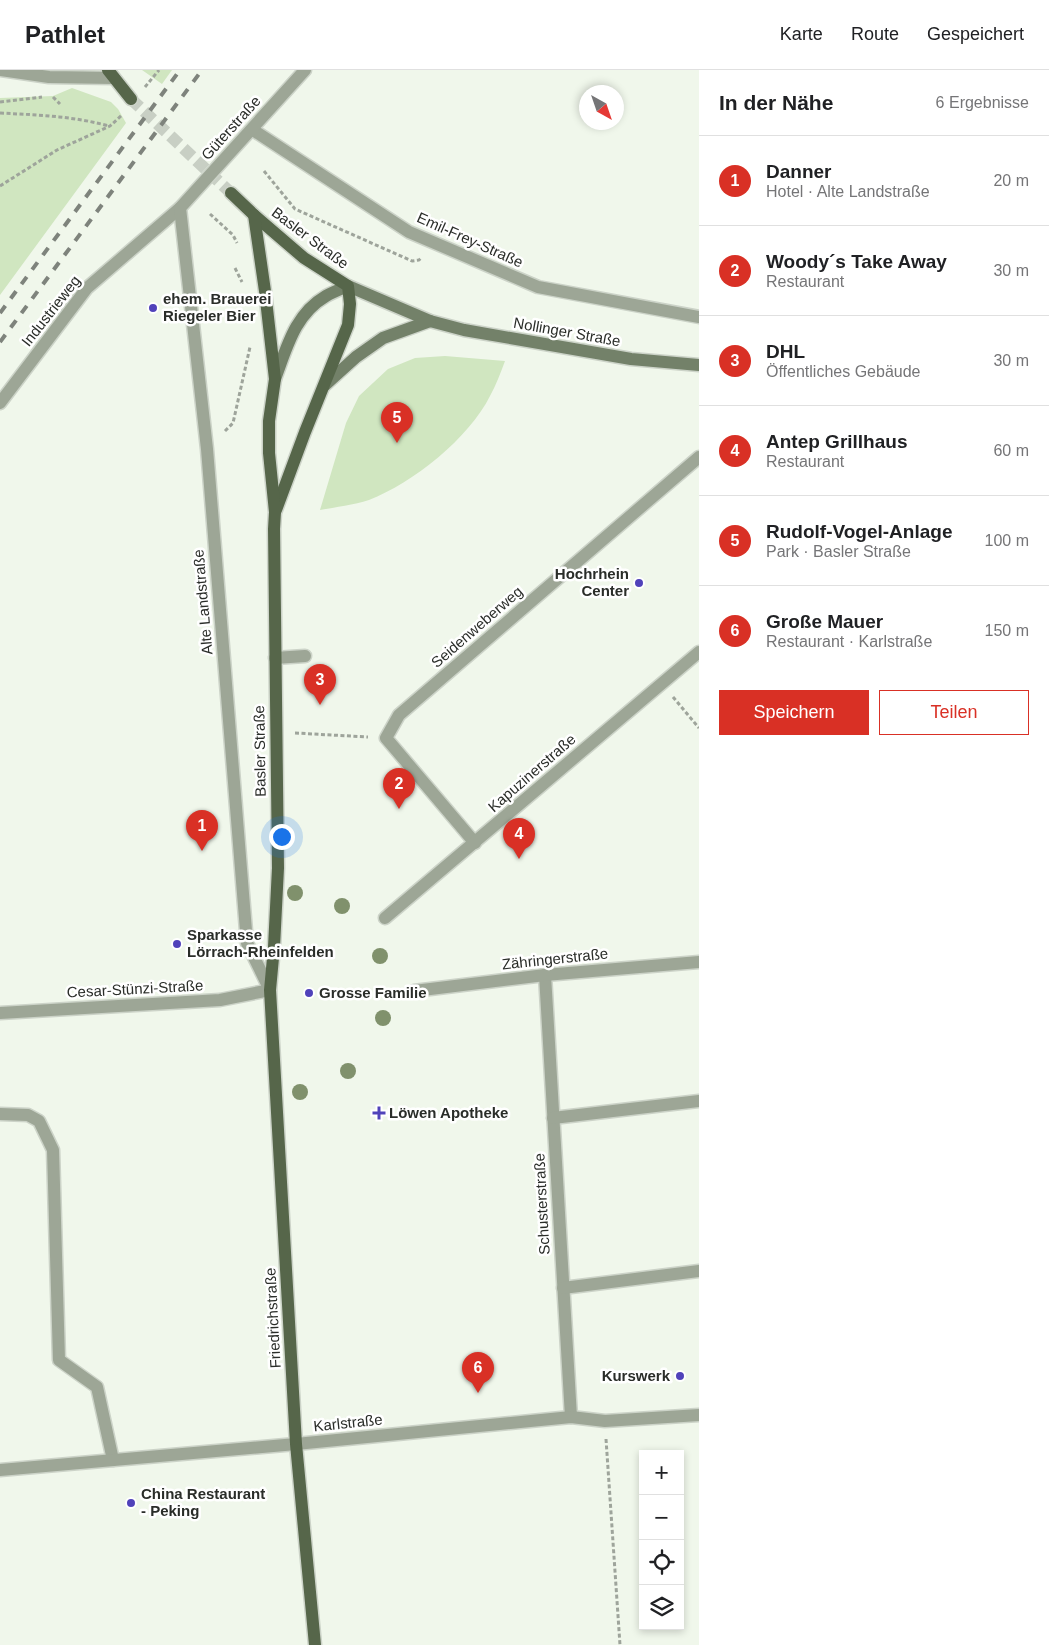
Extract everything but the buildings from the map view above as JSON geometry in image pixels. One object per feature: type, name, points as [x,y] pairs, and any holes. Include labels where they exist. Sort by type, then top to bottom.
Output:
[{"type":"main road","points":[[111,74],[136,96]]},
{"type":"main road","name":"Basler Straße","points":[[231,193],[304,258],[348,286]]},
{"type":"main road","name":"Basler Straße","points":[[254,215],[275,379]]},
{"type":"main road","name":"Basler Straße","points":[[270,990],[278,868],[275,732],[275,512],[269,421],[275,379],[294,329],[306,311],[326,296],[348,286]]},
{"type":"main road","name":"Basler Straße","points":[[275,512],[348,325],[350,304],[348,286]]},
{"type":"main road","name":"Nollinger Straße","points":[[348,286],[430,321],[464,330],[631,359],[699,365]]},
{"type":"main road","points":[[325,385],[356,357],[383,338],[430,321]]},
{"type":"main road","name":"Friedrichstraße","points":[[270,990],[296,1444],[314,1645]]},
{"type":"street","points":[[0,70],[49,76],[111,74]]},
{"type":"street","name":"Güterstraße","points":[[180,208],[306,70]]},
{"type":"street","name":"Emil-Frey-Straße","points":[[253,130],[409,232],[538,287],[699,317]]},
{"type":"street","name":"Industrieweg","points":[[0,403],[87,288],[180,208]]},
{"type":"street","name":"Alte Landstraße","points":[[180,208],[207,449],[247,943],[270,990]]},
{"type":"street","name":"Seidenweberweg","points":[[386,738],[399,715],[699,457]]},
{"type":"street","name":"Kapuzinerstraße","points":[[385,918],[699,652]]},
{"type":"street","points":[[275,658],[305,656]]},
{"type":"street","points":[[386,738],[474,843]]},
{"type":"street","name":"Zähringerstraße","points":[[414,991],[545,975],[699,962]]},
{"type":"street","name":"Schusterstraße","points":[[545,975],[570,1417]]},
{"type":"street","name":"Cesar-Stünzi-Straße","points":[[0,1012],[220,1000],[270,990]]},
{"type":"street","points":[[553,1118],[699,1101]]},
{"type":"street","points":[[0,1114],[28,1115],[39,1121],[53,1150],[59,1360],[96,1386],[113,1460]]},
{"type":"street","points":[[563,1288],[699,1272]]},
{"type":"street","name":"Karlstraße","points":[[0,1470],[296,1444],[570,1417],[604,1421],[699,1415]]},
{"type":"path","points":[[136,96],[157,71]]},
{"type":"path","points":[[0,102],[53,96],[60,104]]},
{"type":"path","points":[[0,114],[49,115],[88,120],[110,126]]},
{"type":"path","points":[[0,186],[57,150],[110,126],[122,114]]},
{"type":"path","points":[[264,171],[295,209],[412,261],[419,260],[432,242]]},
{"type":"path","points":[[210,214],[233,235],[237,244]]},
{"type":"path","points":[[235,268],[243,284]]},
{"type":"path","points":[[207,449],[233,423],[252,340]]},
{"type":"path","points":[[662,683],[699,728]]},
{"type":"path","points":[[275,732],[386,738]]},
{"type":"path","points":[[604,1421],[620,1645]]},
{"type":"green space","points":[[142,70],[172,70],[162,84]]},
{"type":"green space","points":[[72,88],[111,102],[118,109],[126,123],[0,295],[0,98],[53,96]]},
{"type":"green space","points":[[445,356],[505,361],[481,412],[454,443],[421,471],[404,482],[363,502],[320,510],[346,423],[359,396],[388,369],[415,358]]},
{"type":"tunnel","points":[[131,99],[231,193]]},
{"type":"railway","points":[[0,313],[180,70]]},
{"type":"railway","points":[[0,342],[202,70]]},
{"type":"place","name":"ehem. Brauerei Riegeler Bier","points":[[153,308]]},
{"type":"place","name":"Rudolf-Vogel-Anlage","points":[[397,443]]},
{"type":"place","name":"Hochrhein Center","points":[[639,583]]},
{"type":"place","name":"DHL","points":[[320,705]]},
{"type":"place","name":"Woody´s Take Away","points":[[399,809]]},
{"type":"place","name":"Danner","points":[[202,851]]},
{"type":"place","name":"Antep Grillhaus","points":[[519,859]]},
{"type":"place","name":"Sparkasse Lörrach-Rheinfelden","points":[[177,944]]},
{"type":"place","name":"Grosse Familie","points":[[309,993]]},
{"type":"place","name":"Löwen Apotheke","points":[[379,1113]]},
{"type":"place","name":"Kurswerk","points":[[680,1376]]},
{"type":"place","name":"Große Mauer","points":[[478,1393]]},
{"type":"place","name":"China Restaurant - Peking","points":[[131,1503]]}]
